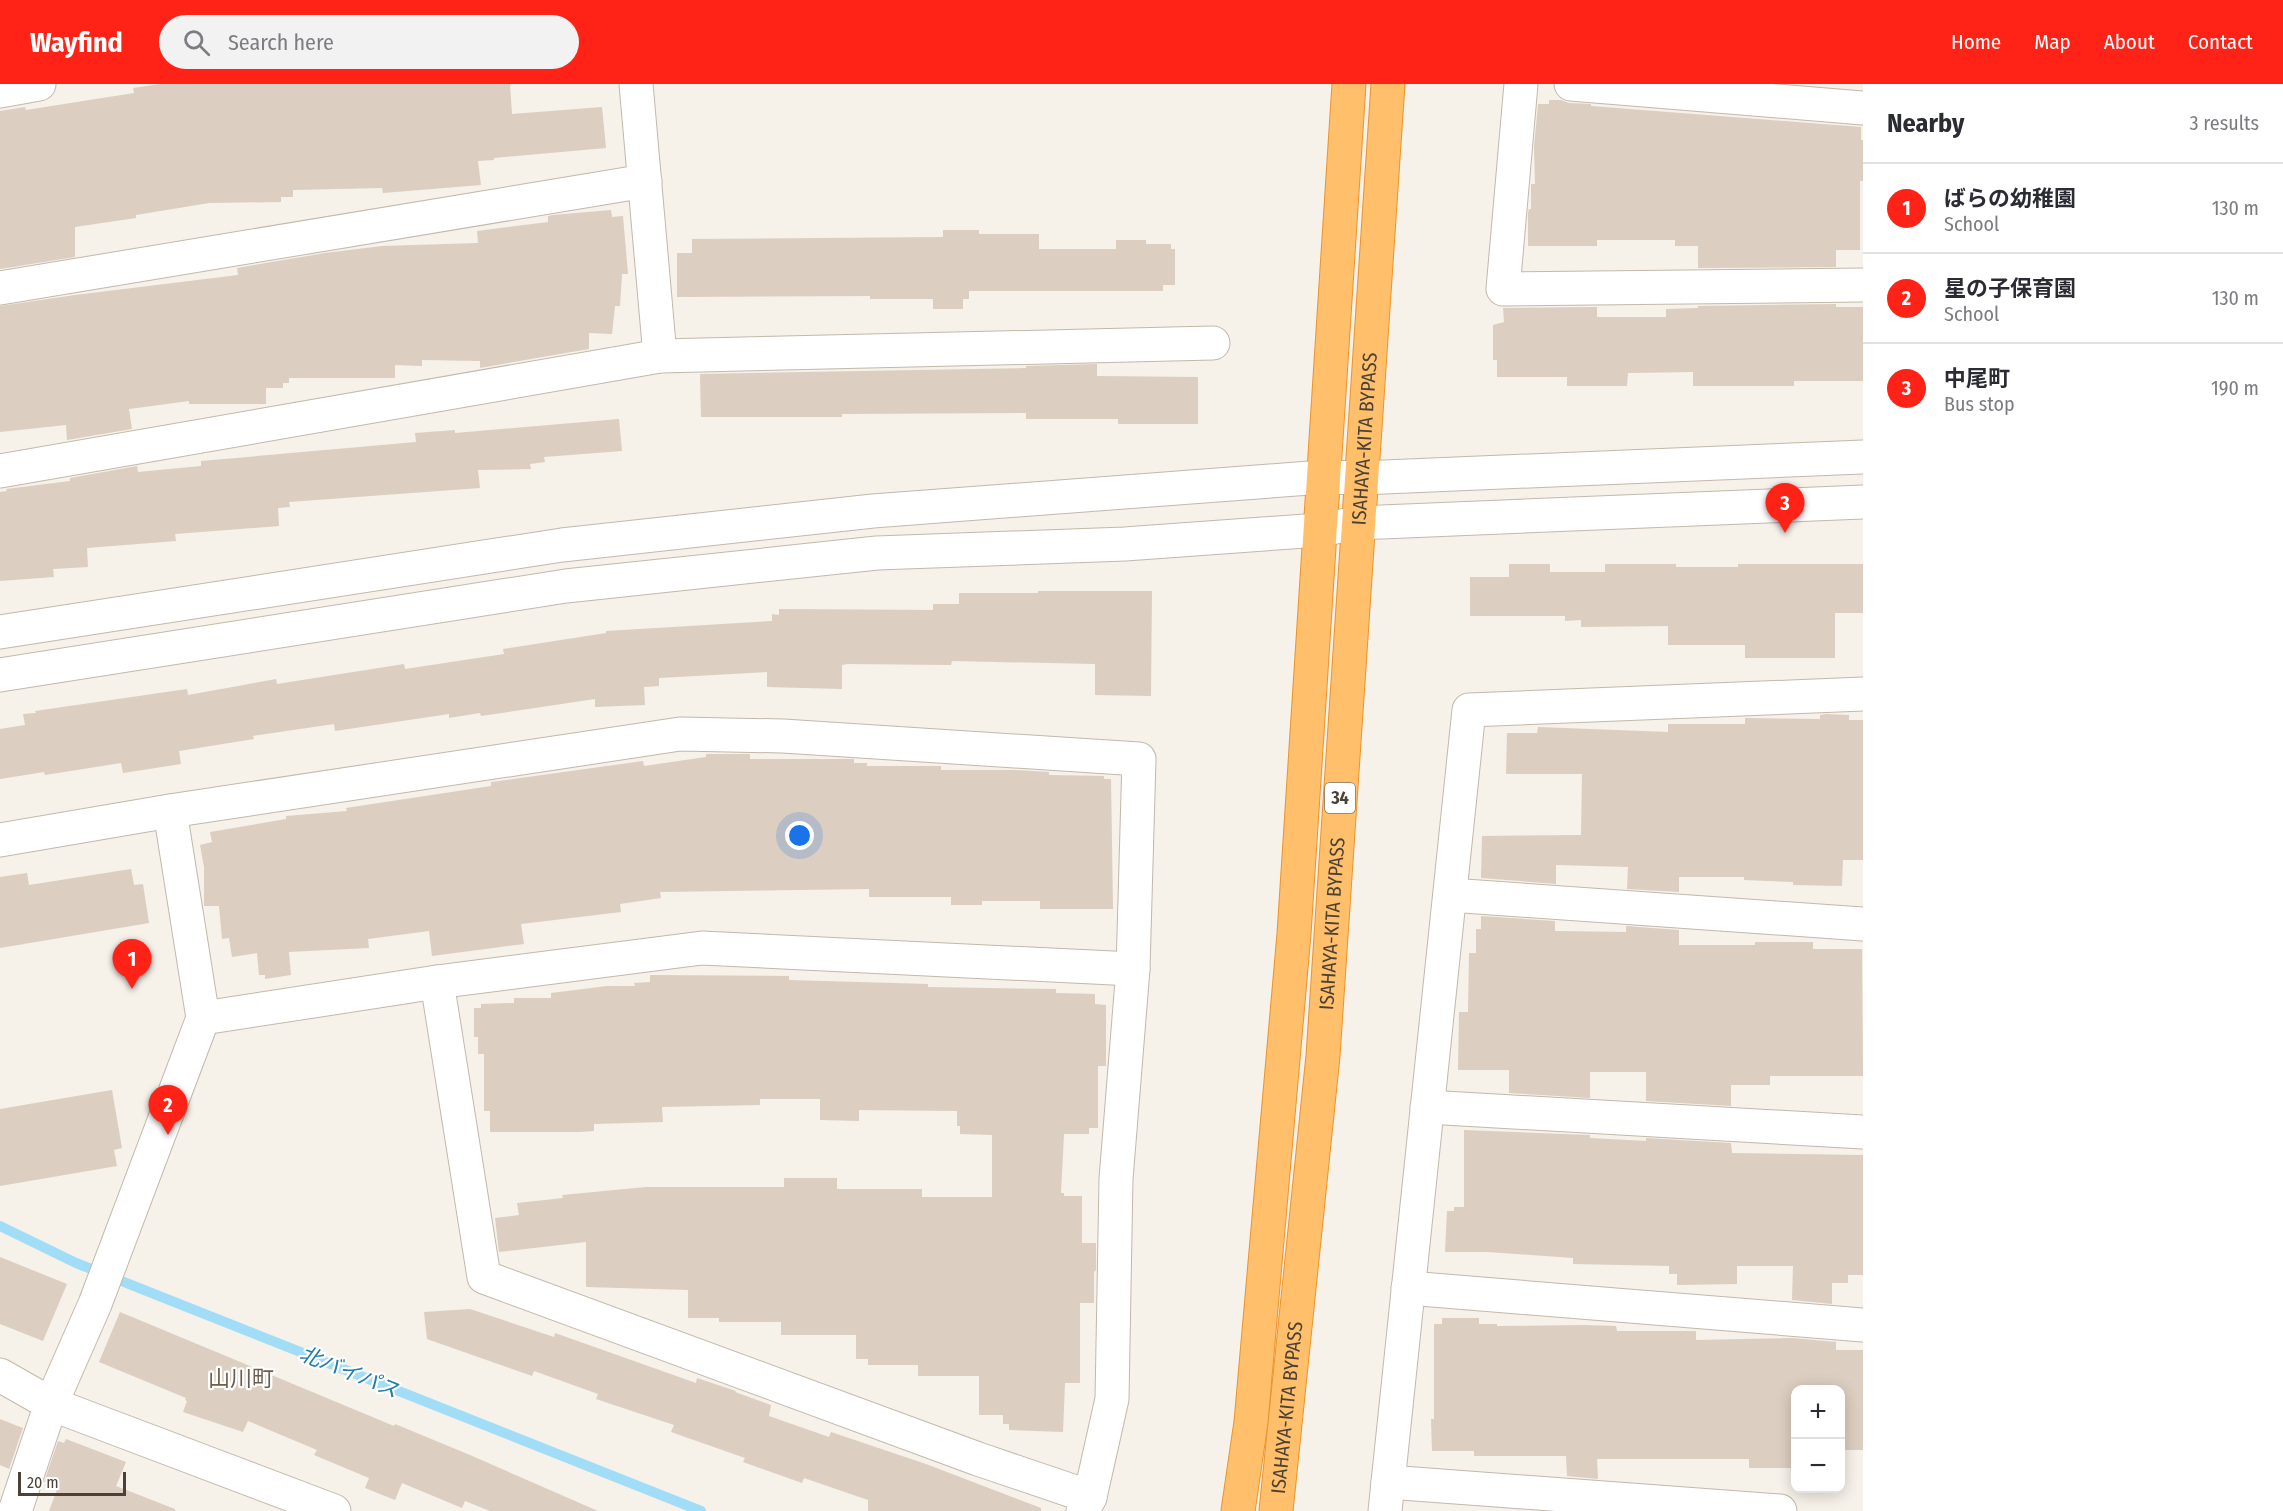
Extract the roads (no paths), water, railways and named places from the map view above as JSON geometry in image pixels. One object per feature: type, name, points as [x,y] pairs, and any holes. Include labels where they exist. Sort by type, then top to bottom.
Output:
[{"type":"highway","name":"ISAHAYA-KITA BYPASS","points":[[1238,1511],[1251,1422],[1294,934],[1349,84]]},
{"type":"highway","name":"ISAHAYA-KITA BYPASS","points":[[1276,1511],[1323,1056],[1388,84]]},
{"type":"street","points":[[0,91],[39,84]]},
{"type":"street","points":[[636,84],[660,356]]},
{"type":"street","points":[[1521,84],[1503,289],[1863,285]]},
{"type":"street","points":[[1571,84],[1863,108]]},
{"type":"street","points":[[0,288],[645,181]]},
{"type":"street","points":[[0,471],[660,356],[1213,343]]},
{"type":"street","points":[[0,632],[562,544],[873,511],[1323,477],[1360,478],[1863,457]]},
{"type":"street","points":[[0,675],[566,586],[877,553],[1125,544],[1319,530],[1358,523],[1863,502]]},
{"type":"street","points":[[1780,1511],[1386,1496],[1469,710],[1863,694]]},
{"type":"street","points":[[0,840],[170,811],[680,734],[783,736],[1139,759],[1133,969],[1116,1179],[1112,1399],[1086,1504],[968,1455],[484,1276],[437,982]]},
{"type":"street","points":[[15,1511],[51,1404],[95,1304],[203,1018],[170,811]]},
{"type":"street","points":[[1450,895],[1863,924]]},
{"type":"street","points":[[203,1018],[437,982],[702,948],[1133,969]]},
{"type":"street","points":[[1427,1107],[1863,1132]]},
{"type":"street","points":[[1408,1288],[1863,1325]]},
{"type":"street","points":[[0,1375],[51,1404],[334,1511]]},
{"type":"waterway","name":"北バイパス","points":[[0,1226],[76,1263],[701,1511]]},
{"type":"place","name":"中尾町","points":[[1785,533]]},
{"type":"place","name":"ばらの幼稚園","points":[[132,989]]},
{"type":"place","name":"星の子保育園","points":[[168,1135]]},
{"type":"district","name":"山川町","points":[[241,1378]]}]
